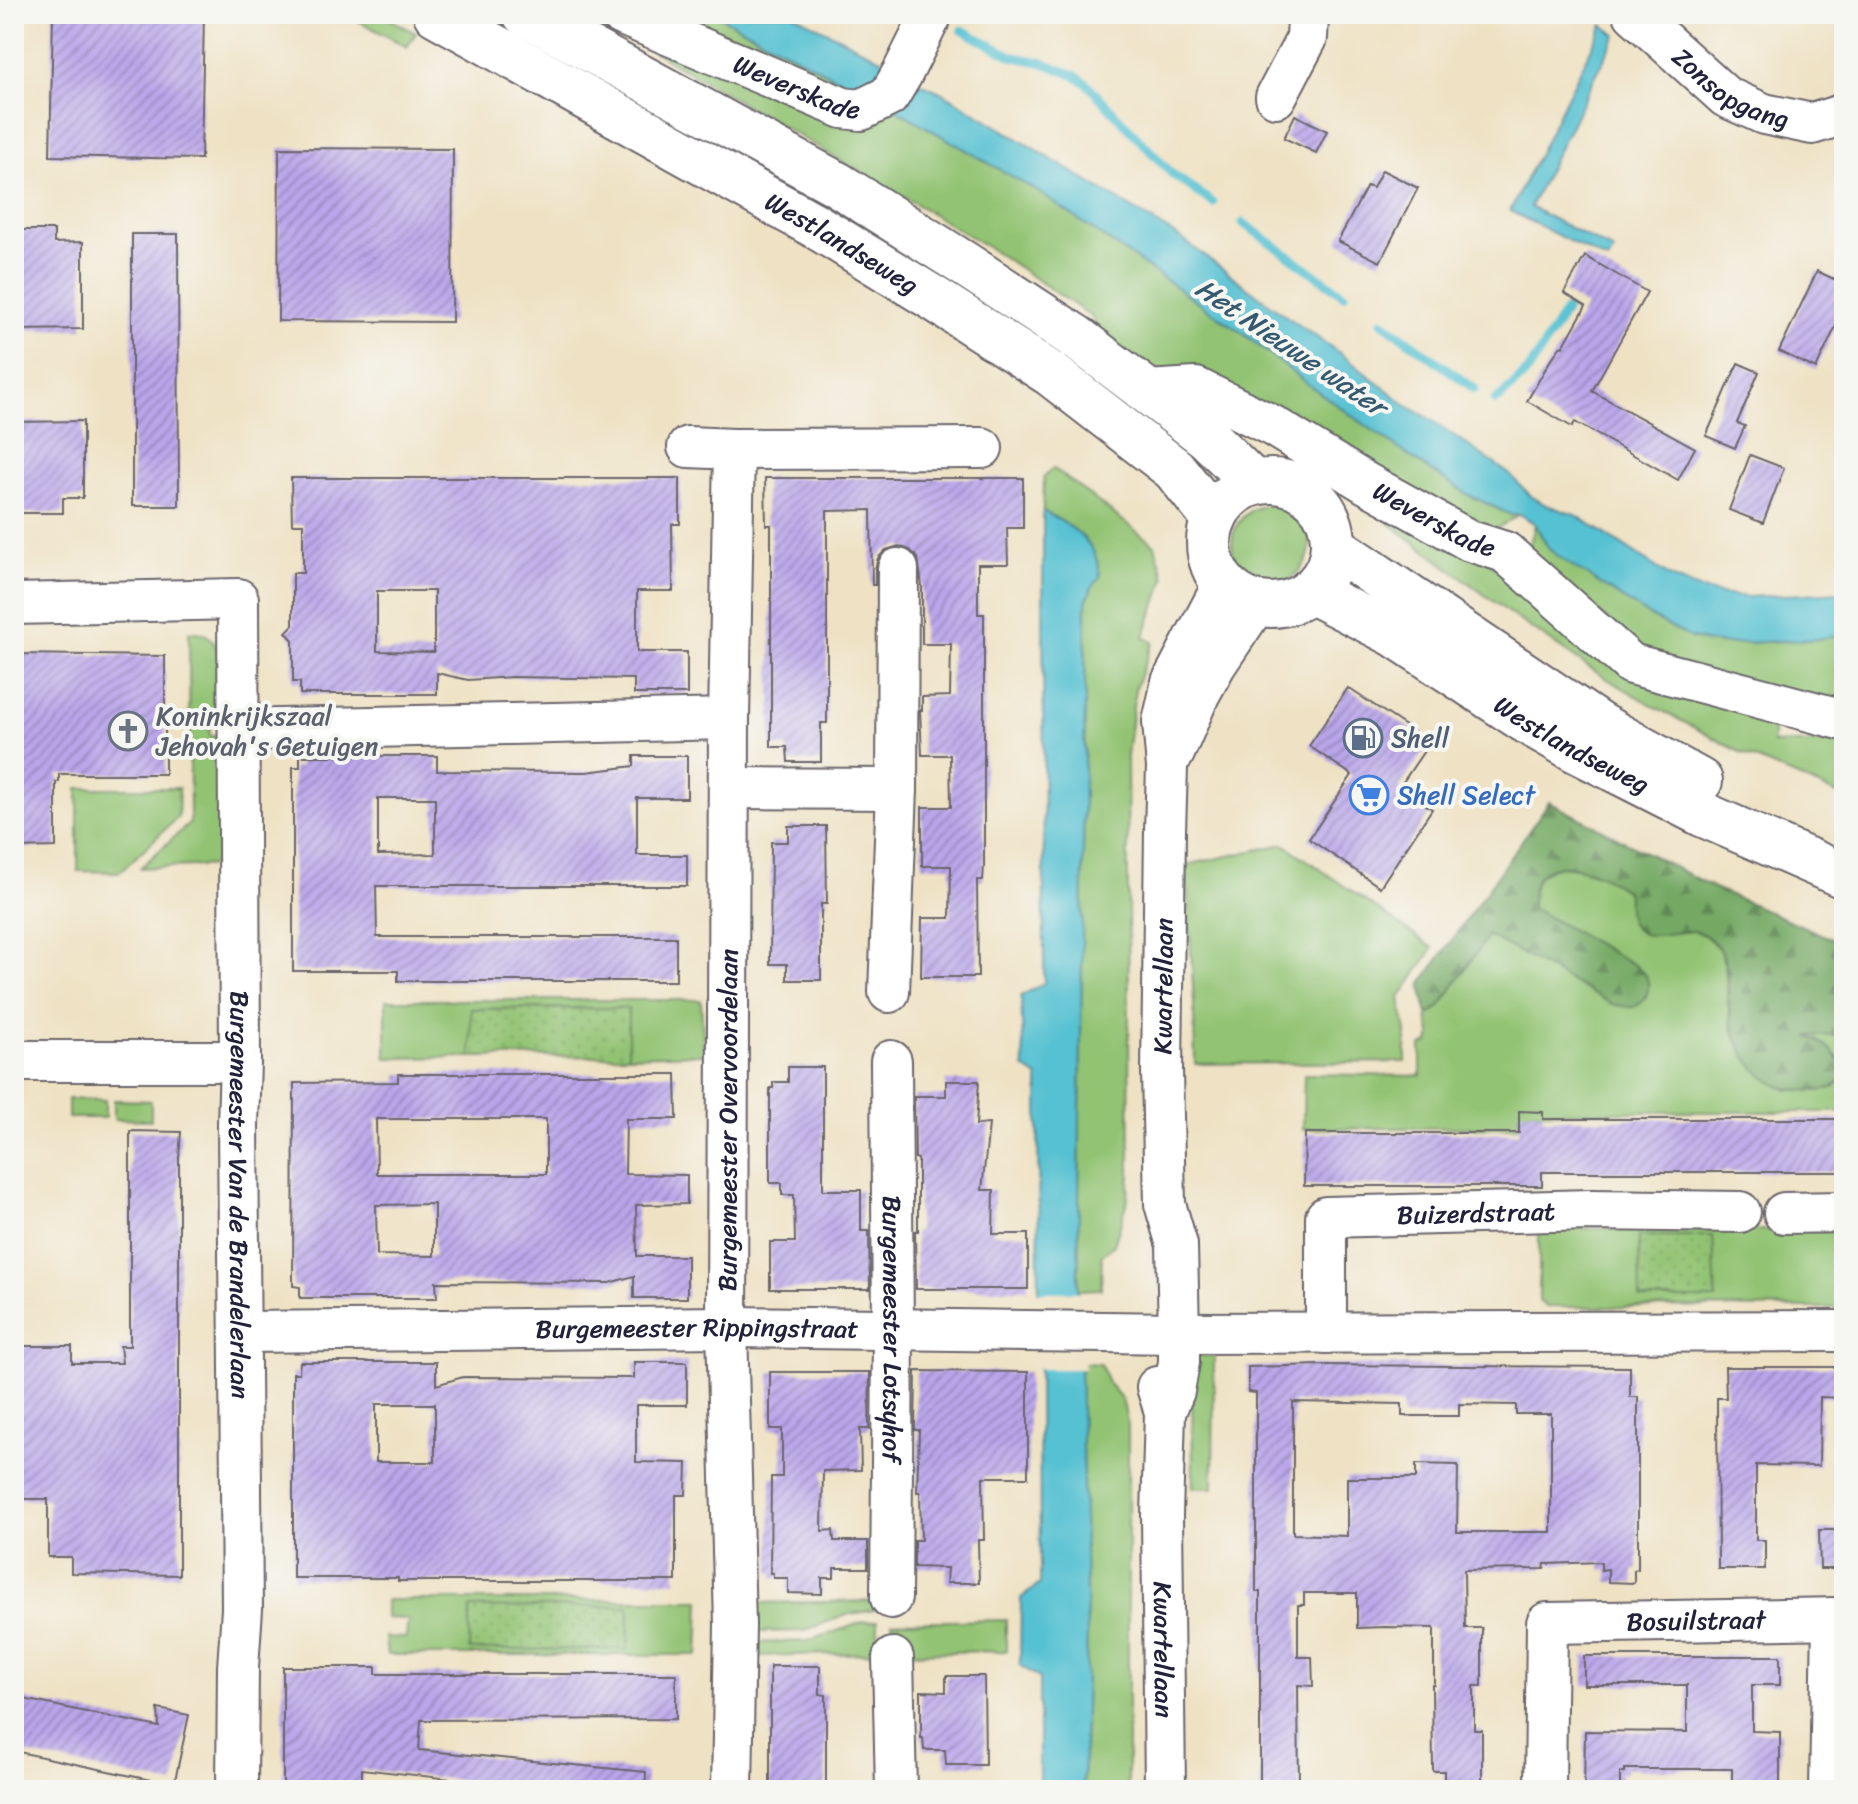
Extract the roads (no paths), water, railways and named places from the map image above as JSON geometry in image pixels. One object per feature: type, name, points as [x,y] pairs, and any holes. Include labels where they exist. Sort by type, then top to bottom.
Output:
[{"type":"main road","name":"Westlandseweg","points":[[436,14],[502,30],[1039,366],[1174,469],[1214,519]]},
{"type":"main road","name":"Westlandseweg","points":[[525,14],[837,184],[966,265],[1077,338],[1207,437],[1254,483]]},
{"type":"main road","points":[[1283,482],[1297,486],[1320,504],[1328,517],[1333,532],[1331,559],[1319,582],[1298,599],[1285,603],[1241,593],[1216,572],[1211,559],[1209,546],[1214,519],[1230,497],[1254,483],[1283,482]]},
{"type":"main road","name":"Westlandseweg","points":[[1333,546],[1599,725],[1723,794],[1844,847]]},
{"type":"main road","name":"Westlandseweg","points":[[1310,591],[1394,634],[1529,723],[1576,750],[1702,814],[1844,876]]},
{"type":"street","name":"Weverskade","points":[[620,14],[843,108],[861,110],[896,85],[932,14]]},
{"type":"street","points":[[1276,97],[1307,38],[1308,17],[1305,14]]},
{"type":"street","name":"Zonsopgang","points":[[1634,14],[1726,97],[1764,114],[1812,124],[1844,114]]},
{"type":"street","name":"Weverskade","points":[[1147,391],[1196,388],[1273,426],[1470,541],[1505,552],[1631,664],[1844,720]]},
{"type":"street","points":[[688,447],[982,448]]},
{"type":"street","name":"Burgemeester Overvoordelaan","points":[[732,1790],[735,1625],[727,1327],[729,719],[734,449]]},
{"type":"street","points":[[889,992],[897,789],[898,569]]},
{"type":"street","name":"Kwartellaan","points":[[1165,1790],[1162,1530],[1165,1412],[1174,1391],[1179,1362],[1166,1332],[1177,1245],[1165,1204],[1162,1039],[1167,767],[1163,722],[1172,682],[1189,646],[1241,593]]},
{"type":"street","name":"Burgemeester Van de Brandelerlaan","points":[[14,604],[238,599],[242,1609],[237,1790]]},
{"type":"street","points":[[239,730],[729,719]]},
{"type":"street","points":[[729,788],[897,789]]},
{"type":"street","points":[[14,1061],[240,1061]]},
{"type":"street","name":"Burgemeester Lotsyhof","points":[[891,1061],[891,1598]]},
{"type":"street","name":"Buizerdstraat","points":[[1326,1333],[1326,1217],[1591,1210],[1740,1212]]},
{"type":"street","points":[[1784,1213],[1844,1212]]},
{"type":"street","name":"Burgemeester Rippingstraat","points":[[241,1332],[727,1327],[1166,1332]]},
{"type":"street","points":[[1166,1332],[1844,1331]]},
{"type":"street","points":[[1830,1790],[1838,1618]]},
{"type":"street","name":"Bosuilstraat","points":[[1545,1790],[1547,1623],[1838,1618]]},
{"type":"street","points":[[893,1658],[896,1790]]},
{"type":"water","name":"Het Nieuwe water","points":[[715,14],[793,14],[887,62],[909,78],[943,93],[1182,239],[1409,407],[1508,473],[1531,496],[1546,505],[1576,515],[1671,577],[1693,587],[1746,597],[1844,592],[1844,634],[1819,639],[1725,644],[1689,637],[1651,617],[1549,549],[1535,524],[1520,514],[1511,515],[1469,495],[1422,465],[1309,385],[1244,334],[1037,191],[890,106]]},
{"type":"water","points":[[1603,25],[1616,35],[1530,207],[1614,251],[1608,261],[1510,211]]},
{"type":"water","points":[[1043,511],[1073,529],[1089,544],[1100,577],[1086,602],[1078,1290],[1087,1629],[1083,1790],[1039,1790],[1039,1678],[1020,1665],[1021,1598],[1040,1584],[1038,1077],[1024,1068],[1021,996],[1044,983]]},
{"type":"waterway","points":[[962,30],[1014,57],[1041,62],[1086,83],[1172,174],[1213,203]]},
{"type":"waterway","points":[[1243,223],[1344,295]]},
{"type":"waterway","points":[[1495,400],[1529,370],[1566,310]]},
{"type":"waterway","points":[[1382,322],[1475,389]]},
{"type":"place","name":"Koninkrijkszaal Jehovah's Getuigen","points":[[128,731]]},
{"type":"place","name":"Shell","points":[[1363,738]]},
{"type":"place","name":"Shell Select","points":[[1369,795]]}]
